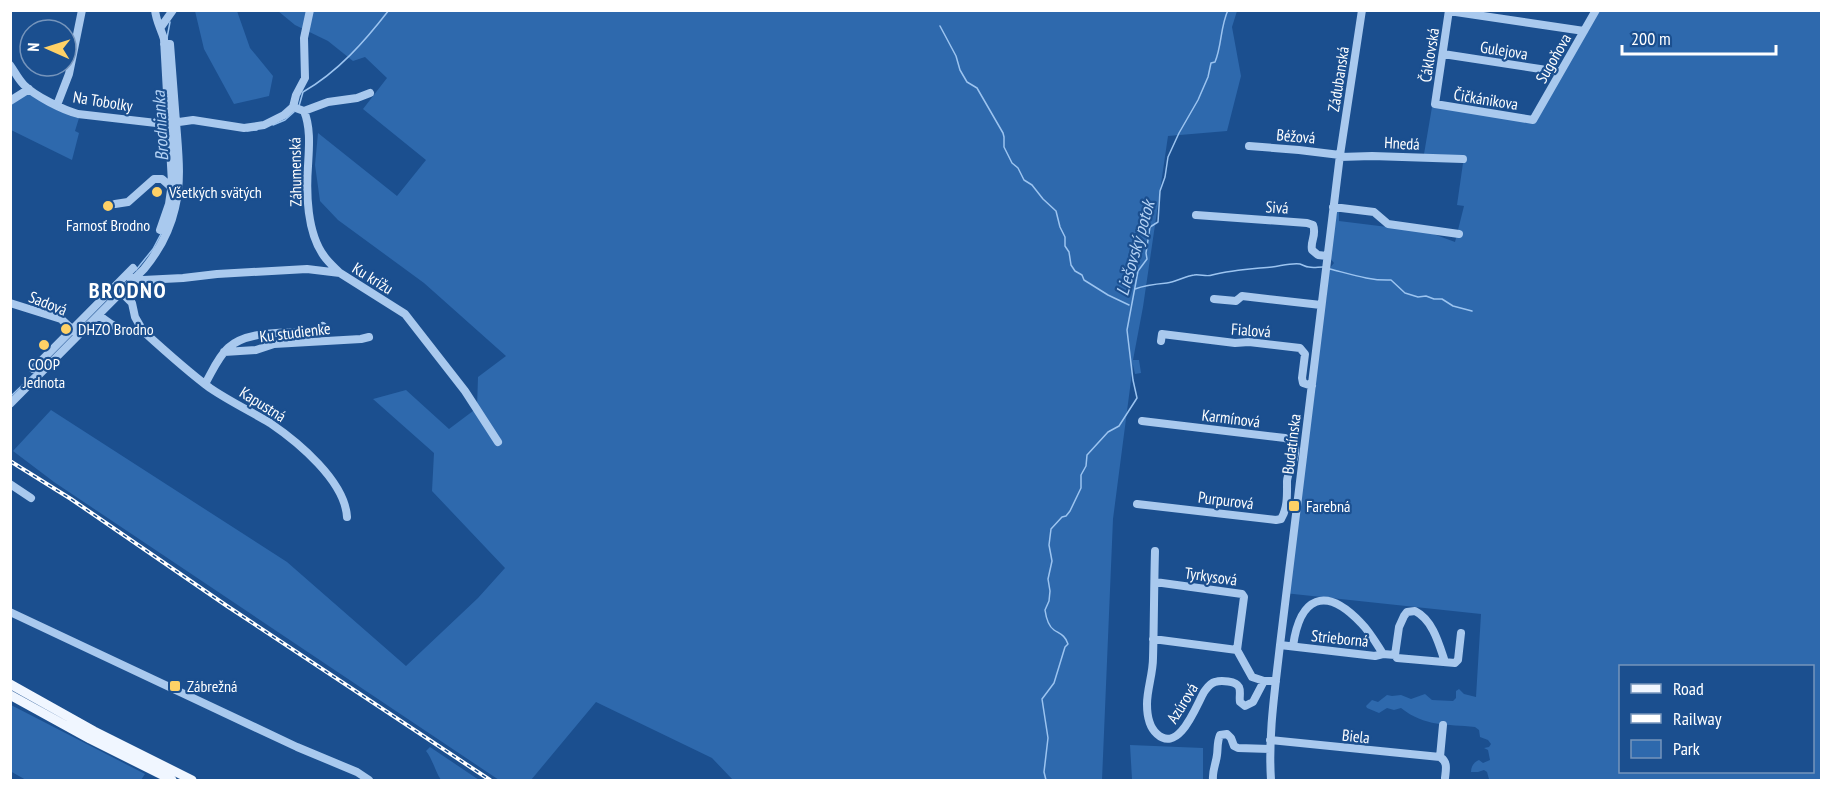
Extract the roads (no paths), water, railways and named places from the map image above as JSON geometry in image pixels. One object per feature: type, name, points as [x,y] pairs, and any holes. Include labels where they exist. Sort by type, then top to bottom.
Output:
[{"type":"main road","points":[[10,684],[192,780]]},
{"type":"main road","points":[[10,695],[172,780]]},
{"type":"street","points":[[57,105],[69,74],[82,10]]},
{"type":"street","points":[[10,404],[75,332],[131,275],[153,258],[166,235],[175,209],[174,142],[167,44],[161,27],[156,22],[155,10]]},
{"type":"street","points":[[161,27],[173,10]]},
{"type":"street","points":[[310,10],[304,38],[305,78],[296,95],[293,107],[304,111],[328,102],[357,99],[370,93]]},
{"type":"street","name":"Zádubanská","points":[[1340,154],[1362,10]]},
{"type":"street","name":"Sugoňova","points":[[1533,120],[1596,10]]},
{"type":"street","points":[[1449,11],[1584,32]]},
{"type":"street","name":"Čáklovská","points":[[1435,104],[1449,11]]},
{"type":"street","name":"Gulejova","points":[[1443,54],[1560,72]]},
{"type":"street","name":"Na Tobolky","points":[[10,65],[29,89],[67,111],[78,114],[173,123],[194,120],[244,128],[264,125],[284,115],[293,107]]},
{"type":"street","points":[[10,101],[29,89]]},
{"type":"street","name":"Čičkánikova","points":[[1435,104],[1533,120]]},
{"type":"street","name":"Záhumenská","points":[[304,111],[307,119],[309,146],[307,178],[310,220],[324,256],[340,273]]},
{"type":"street","name":"Béžová","points":[[1249,146],[1340,154]]},
{"type":"street","name":"Hnedá","points":[[1340,154],[1463,159]]},
{"type":"street","name":"Budatínska","points":[[1271,780],[1270,744],[1276,681],[1340,154]]},
{"type":"street","points":[[115,204],[128,202],[154,179],[162,179],[174,186]]},
{"type":"street","points":[[160,230],[174,186]]},
{"type":"street","points":[[1333,207],[1374,212],[1388,224],[1459,234]]},
{"type":"street","name":"Sivá","points":[[1196,215],[1307,223],[1313,225],[1315,231],[1311,244],[1312,250],[1318,255],[1327,256]]},
{"type":"street","name":"Ku krížu","points":[[131,275],[183,278],[307,269],[340,273],[405,314],[465,391],[498,442]]},
{"type":"street","points":[[33,369],[75,332],[99,315],[121,292],[131,275]]},
{"type":"street","name":"Kapustná","points":[[121,292],[132,303],[135,317],[143,331],[188,371],[277,428],[317,462],[342,496],[347,517]]},
{"type":"street","points":[[1215,299],[1236,301],[1242,293],[1321,305]]},
{"type":"street","name":"Sadová","points":[[10,303],[61,319],[75,332]]},
{"type":"street","points":[[99,315],[111,325],[132,333],[143,331]]},
{"type":"street","name":"Ku studienke","points":[[205,384],[224,352],[236,342],[250,336],[320,332],[323,326]]},
{"type":"street","name":"Fialová","points":[[1161,341],[1161,334],[1300,348],[1305,354],[1302,378],[1306,385],[1312,386]]},
{"type":"street","name":"Ku studienke","points":[[224,352],[256,350],[274,344],[369,337]]},
{"type":"street","name":"Karmínová","points":[[1142,421],[1285,438],[1292,441],[1295,446],[1287,481],[1289,489]]},
{"type":"street","points":[[10,484],[31,498]]},
{"type":"street","points":[[1289,489],[1299,490]]},
{"type":"street","name":"Purpurová","points":[[1137,504],[1276,520],[1281,519],[1284,514],[1289,489]]},
{"type":"street","points":[[1155,551],[1153,639],[1238,650],[1252,678],[1276,681]]},
{"type":"street","name":"Tyrkysová","points":[[1155,582],[1242,594],[1244,597],[1238,650]]},
{"type":"street","name":"Strieborná","points":[[1293,646],[1298,624],[1308,606],[1314,602],[1325,601],[1336,603],[1359,621],[1383,654]]},
{"type":"street","points":[[1395,655],[1399,627],[1407,612],[1415,611],[1432,629],[1445,662],[1455,663],[1458,660],[1461,633]]},
{"type":"street","points":[[10,612],[297,747],[357,772],[369,780]]},
{"type":"street","name":"Azúrová","points":[[1153,639],[1153,671],[1148,691],[1147,711],[1150,726],[1161,738],[1172,738],[1180,734],[1211,684],[1226,682],[1235,684],[1239,688],[1240,702],[1245,706],[1253,702],[1264,681]]},
{"type":"street","name":"Strieborná","points":[[1280,645],[1375,656],[1395,655],[1397,658],[1436,663],[1445,662]]},
{"type":"street","points":[[1443,725],[1440,758],[1446,765],[1445,778]]},
{"type":"street","name":"Biela","points":[[1213,780],[1218,739],[1224,734],[1229,736],[1233,744],[1238,747],[1270,744],[1440,758]]},
{"type":"waterway","points":[[299,106],[303,92],[328,75],[350,55],[389,10]]},
{"type":"waterway","name":"Liešovský potok","points":[[1046,780],[1044,772],[1048,738],[1042,699],[1054,683],[1065,647],[1068,644],[1064,637],[1050,626],[1045,610],[1050,591],[1048,579],[1052,561],[1049,545],[1051,529],[1070,511],[1081,488],[1081,475],[1086,466],[1087,455],[1108,432],[1119,426],[1137,398],[1127,330],[1138,271],[1147,259],[1150,227],[1158,222],[1160,191],[1168,157],[1198,100],[1208,77],[1211,63],[1215,62],[1228,10]]},
{"type":"waterway","name":"Brodnianka","points":[[167,38],[170,22]]},
{"type":"waterway","points":[[940,26],[967,82],[977,88],[1003,133],[1004,147],[1012,163],[1018,168],[1024,180],[1032,185],[1056,211],[1071,265],[1075,271],[1082,275],[1084,280],[1129,305]]},
{"type":"waterway","points":[[273,125],[285,120],[294,112]]},
{"type":"waterway","points":[[247,131],[257,130]]},
{"type":"waterway","name":"Brodnianka","points":[[173,135],[174,158]]},
{"type":"waterway","name":"Brodnianka","points":[[136,270],[153,249],[162,232]]},
{"type":"waterway","points":[[1135,289],[1194,275],[1210,276],[1293,264],[1323,267]]},
{"type":"waterway","points":[[1330,269],[1368,278],[1391,280],[1405,293],[1418,297],[1442,299],[1453,306],[1472,311]]},
{"type":"waterway","name":"Brodnianka","points":[[10,397],[36,372]]},
{"type":"railway","points":[[10,461],[71,499],[227,606],[490,780]]},
{"type":"place","name":"Všetkých svätých","points":[[157,192]]},
{"type":"place","name":"Farnosť Brodno","points":[[108,206]]},
{"type":"place","name":"DHZO Brodno","points":[[66,329]]},
{"type":"place","name":"COOP Jednota","points":[[44,345]]},
{"type":"place","name":"Farebná","points":[[1294,506]]},
{"type":"place","name":"Zábrežná","points":[[175,686]]},
{"type":"district","name":"BRODNO","points":[[128,290]]}]
